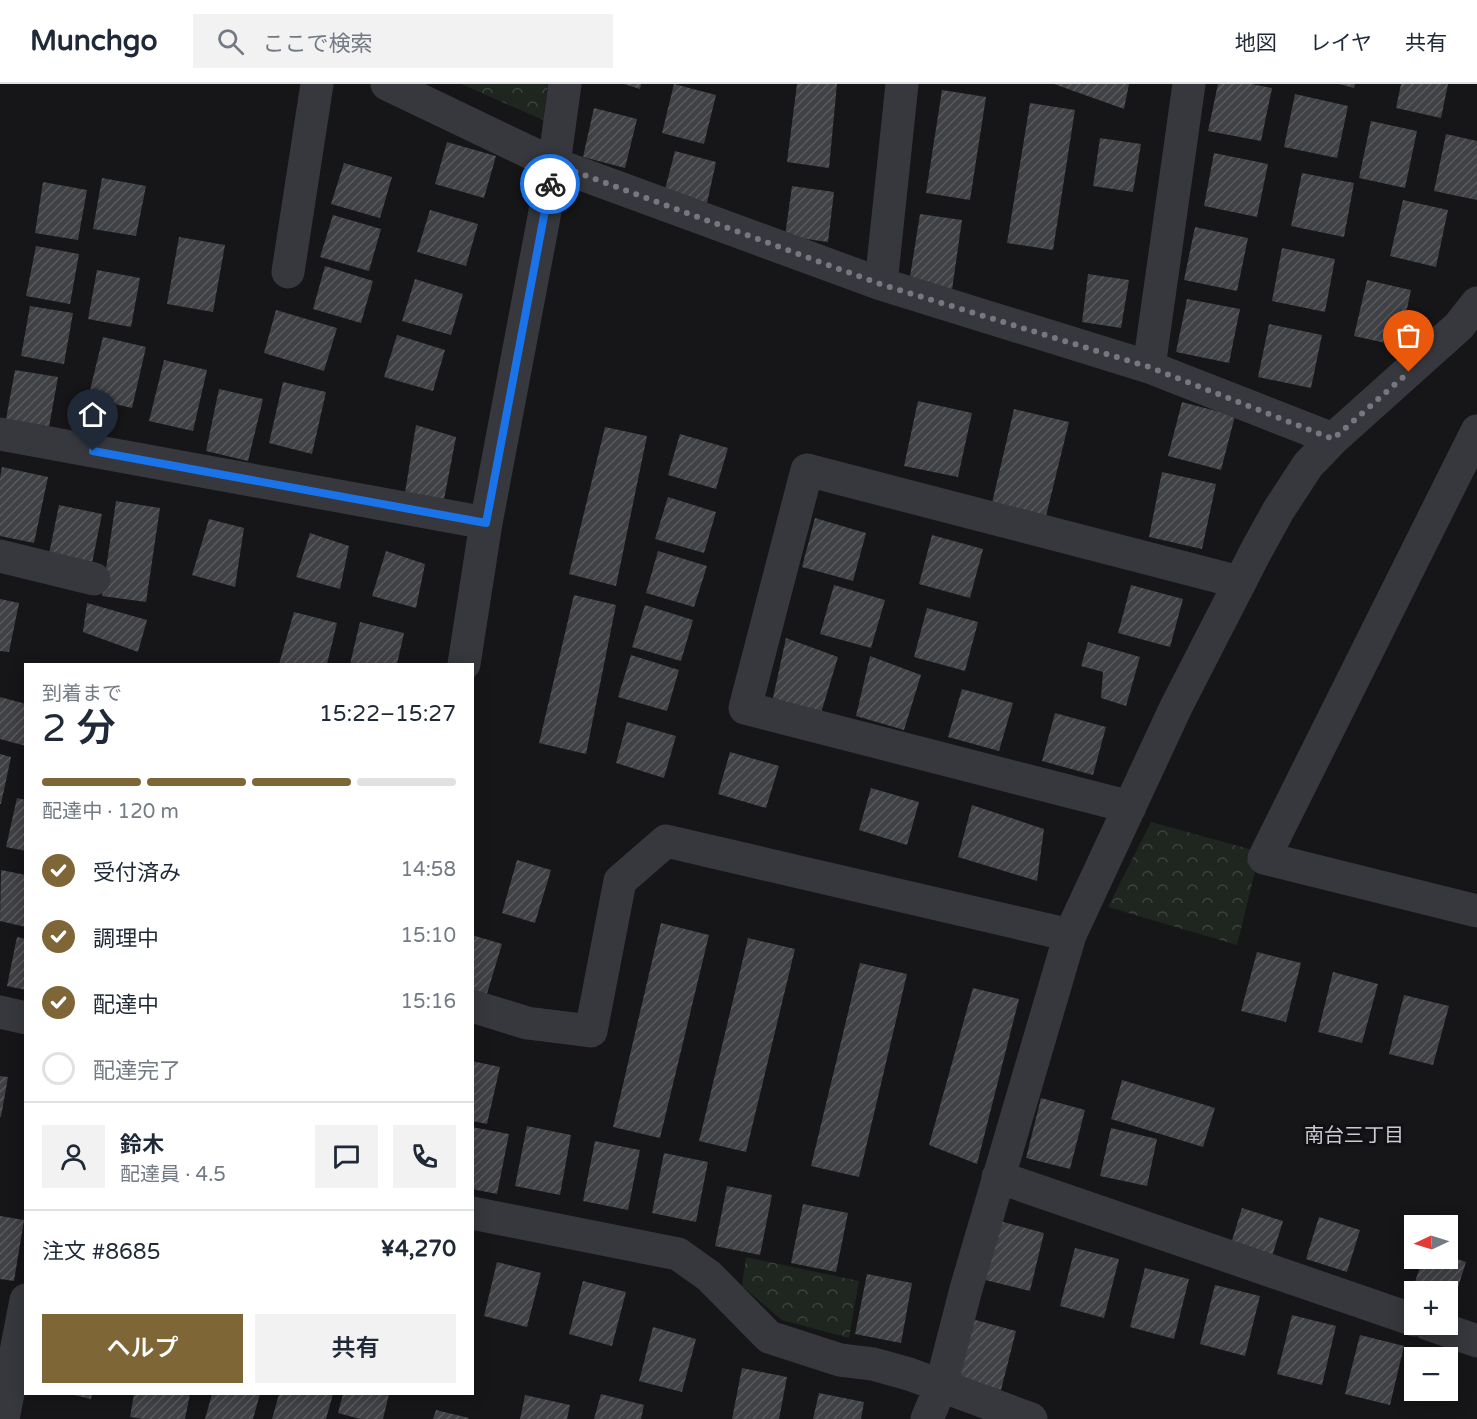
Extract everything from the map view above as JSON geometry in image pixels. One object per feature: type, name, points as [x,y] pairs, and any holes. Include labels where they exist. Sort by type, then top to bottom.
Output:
[{"type":"street","points":[[288,272],[317,84]]},
{"type":"street","points":[[387,84],[554,164],[880,284],[1149,367],[1333,439]]},
{"type":"street","points":[[464,663],[486,523],[554,164],[565,84]]},
{"type":"street","points":[[880,284],[902,84]]},
{"type":"street","points":[[1149,367],[1190,84]]},
{"type":"street","points":[[927,1419],[941,1386],[966,1289],[1070,935],[1176,707],[1239,582],[1278,511],[1308,465],[1333,439],[1459,326],[1477,303]]},
{"type":"street","points":[[1477,430],[1264,858],[1477,911]]},
{"type":"street","points":[[0,434],[486,523]]},
{"type":"street","points":[[1130,807],[745,708],[807,470],[1239,582]]},
{"type":"street","points":[[0,556],[94,579]]},
{"type":"street","points":[[474,1007],[527,1023],[591,1031],[620,880],[666,841],[1070,935]]},
{"type":"street","points":[[0,1012],[24,1018]]},
{"type":"street","points":[[999,1177],[1404,1317]]},
{"type":"street","points":[[474,1213],[678,1254],[709,1276],[768,1337],[840,1360],[873,1364],[1031,1419]]},
{"type":"street","points":[[3,1419],[24,1310]]},
{"type":"street","points":[[1458,1334],[1477,1341]]},
{"type":"green space","points":[[461,84],[548,84],[543,120]]},
{"type":"green space","points":[[1151,822],[1260,852],[1237,945],[1108,907]]},
{"type":"green space","points":[[746,1257],[859,1281],[849,1338],[782,1320],[742,1286]]},
{"type":"building","points":[[624,84],[641,84],[640,89]]},
{"type":"building","points":[[674,84],[716,95],[704,144],[662,133]]},
{"type":"building","points":[[797,84],[837,84],[829,168],[787,162]]},
{"type":"building","points":[[1054,84],[1129,84],[1124,109]]},
{"type":"building","points":[[1218,84],[1251,84],[1272,88],[1261,141],[1208,131]]},
{"type":"building","points":[[1339,84],[1355,84],[1354,88]]},
{"type":"building","points":[[1401,84],[1448,84],[1441,118],[1396,108]]},
{"type":"building","points":[[942,90],[986,97],[970,200],[926,193]]},
{"type":"building","points":[[1295,94],[1348,106],[1337,158],[1284,147]]},
{"type":"building","points":[[1030,103],[1075,110],[1053,250],[1007,243]]},
{"type":"building","points":[[594,108],[637,119],[625,168],[583,157]]},
{"type":"building","points":[[1371,121],[1417,131],[1405,188],[1359,178]]},
{"type":"building","points":[[1446,134],[1477,141],[1477,200],[1434,191]]},
{"type":"building","points":[[1100,138],[1141,144],[1133,192],[1093,186]]},
{"type":"building","points":[[447,142],[496,156],[484,198],[435,184]]},
{"type":"building","points":[[675,151],[716,162],[705,212],[662,201]]},
{"type":"building","points":[[1214,153],[1268,164],[1257,217],[1204,206]]},
{"type":"building","points":[[344,163],[392,177],[380,218],[331,204]]},
{"type":"building","points":[[1302,173],[1354,183],[1344,237],[1291,226]]},
{"type":"building","points":[[102,178],[146,186],[136,236],[93,229]]},
{"type":"building","points":[[43,182],[87,190],[78,240],[35,233]]},
{"type":"building","points":[[792,186],[834,192],[828,242],[785,236]]},
{"type":"building","points":[[1403,200],[1448,210],[1436,267],[1390,256]]},
{"type":"building","points":[[430,210],[478,224],[466,266],[417,252]]},
{"type":"building","points":[[920,214],[962,220],[952,290],[909,283]]},
{"type":"building","points":[[333,215],[381,229],[369,271],[320,257]]},
{"type":"building","points":[[1195,227],[1248,238],[1237,291],[1184,280]]},
{"type":"building","points":[[179,237],[225,245],[213,312],[167,304]]},
{"type":"building","points":[[36,246],[79,254],[70,304],[26,296]]},
{"type":"building","points":[[1282,248],[1335,259],[1325,312],[1272,301]]},
{"type":"building","points":[[325,266],[373,281],[361,323],[313,309]]},
{"type":"building","points":[[97,270],[140,278],[131,327],[88,319]]},
{"type":"building","points":[[1088,274],[1129,280],[1121,328],[1082,322]]},
{"type":"building","points":[[415,279],[463,294],[451,335],[402,321]]},
{"type":"building","points":[[1367,280],[1411,290],[1399,346],[1354,336]]},
{"type":"building","points":[[1187,299],[1240,309],[1229,363],[1176,352]]},
{"type":"building","points":[[30,306],[73,313],[64,364],[21,356]]},
{"type":"building","points":[[276,310],[337,328],[324,371],[264,353]]},
{"type":"building","points":[[1269,324],[1322,335],[1311,388],[1258,377]]},
{"type":"building","points":[[397,335],[445,350],[433,391],[384,377]]},
{"type":"building","points":[[103,337],[146,347],[132,408],[88,398]]},
{"type":"building","points":[[164,360],[207,370],[193,431],[149,421]]},
{"type":"building","points":[[15,370],[58,377],[49,427],[6,419]]},
{"type":"building","points":[[283,382],[326,392],[312,454],[269,443]]},
{"type":"building","points":[[219,389],[263,399],[248,461],[206,451]]},
{"type":"building","points":[[918,401],[972,413],[958,477],[904,466]]},
{"type":"building","points":[[1182,402],[1235,416],[1221,470],[1168,456]]},
{"type":"building","points":[[1014,409],[1069,422],[1046,516],[992,503]]},
{"type":"building","points":[[416,425],[456,437],[442,510],[404,499]]},
{"type":"building","points":[[605,427],[647,436],[616,586],[569,574]]},
{"type":"building","points":[[680,434],[728,448],[716,489],[668,475]]},
{"type":"building","points":[[2,467],[48,477],[34,543],[0,536]]},
{"type":"building","points":[[1162,472],[1216,484],[1202,549],[1149,537]]},
{"type":"building","points":[[668,497],[716,512],[704,553],[655,539]]},
{"type":"building","points":[[116,501],[160,508],[146,602],[102,596]]},
{"type":"building","points":[[59,505],[102,514],[92,563],[49,554]]},
{"type":"building","points":[[815,518],[866,533],[853,581],[802,567]]},
{"type":"building","points":[[209,519],[244,528],[235,587],[192,575]]},
{"type":"building","points":[[310,533],[349,546],[340,589],[296,577]]},
{"type":"building","points":[[932,535],[983,549],[970,598],[919,584]]},
{"type":"building","points":[[386,551],[425,564],[416,608],[372,596]]},
{"type":"building","points":[[658,551],[707,566],[694,607],[646,593]]},
{"type":"building","points":[[834,585],[885,600],[871,648],[820,634]]},
{"type":"building","points":[[1131,585],[1183,599],[1170,647],[1118,633]]},
{"type":"building","points":[[574,595],[616,605],[586,754],[539,743]]},
{"type":"building","points":[[0,599],[19,603],[9,652],[0,651]]},
{"type":"building","points":[[87,603],[147,620],[138,652],[83,632]]},
{"type":"building","points":[[645,605],[693,620],[681,661],[632,647]]},
{"type":"building","points":[[927,608],[978,622],[965,671],[914,657]]},
{"type":"building","points":[[294,612],[337,623],[327,663],[279,663]]},
{"type":"building","points":[[360,622],[404,633],[397,663],[350,663]]},
{"type":"building","points":[[786,638],[838,657],[821,713],[773,698]]},
{"type":"building","points":[[1088,642],[1140,657],[1126,706],[1101,698],[1103,672],[1081,666]]},
{"type":"building","points":[[631,655],[679,670],[667,711],[618,697]]},
{"type":"building","points":[[870,656],[921,675],[904,730],[856,716]]},
{"type":"building","points":[[962,689],[1013,703],[999,751],[948,737]]},
{"type":"building","points":[[0,697],[24,703],[24,745],[0,739]]},
{"type":"building","points":[[1055,713],[1106,727],[1093,775],[1042,761]]},
{"type":"building","points":[[627,722],[676,736],[664,778],[616,763]]},
{"type":"building","points":[[730,752],[779,766],[766,808],[718,794]]},
{"type":"building","points":[[0,754],[11,757],[1,804],[0,804]]},
{"type":"building","points":[[871,788],[919,802],[907,845],[859,830]]},
{"type":"building","points":[[17,798],[24,800],[24,851],[6,847]]},
{"type":"building","points":[[972,805],[1044,829],[1037,881],[958,857]]},
{"type":"building","points":[[517,860],[551,870],[535,923],[502,913]]},
{"type":"building","points":[[1,870],[24,875],[24,927],[0,921]]},
{"type":"building","points":[[661,923],[709,935],[660,1138],[613,1127]]},
{"type":"building","points":[[474,936],[502,944],[486,997],[474,994]]},
{"type":"building","points":[[17,937],[24,939],[24,990],[7,986]]},
{"type":"building","points":[[748,938],[795,949],[746,1152],[699,1141]]},
{"type":"building","points":[[1257,952],[1301,963],[1286,1022],[1241,1011]]},
{"type":"building","points":[[860,963],[907,974],[859,1177],[811,1166]]},
{"type":"building","points":[[1333,972],[1378,984],[1362,1043],[1318,1032]]},
{"type":"building","points":[[973,988],[1019,999],[977,1164],[929,1145]]},
{"type":"building","points":[[1404,995],[1449,1006],[1433,1065],[1389,1054]]},
{"type":"building","points":[[474,1061],[500,1067],[487,1124],[474,1121]]},
{"type":"building","points":[[0,1076],[8,1077],[1,1117],[0,1117]]},
{"type":"building","points":[[1122,1080],[1215,1108],[1203,1147],[1111,1119]]},
{"type":"building","points":[[1041,1098],[1085,1110],[1070,1169],[1026,1158]]},
{"type":"building","points":[[527,1126],[571,1135],[560,1195],[515,1186]]},
{"type":"building","points":[[474,1127],[509,1134],[497,1194],[474,1189]]},
{"type":"building","points":[[1111,1128],[1157,1139],[1147,1186],[1100,1176]]},
{"type":"building","points":[[595,1141],[640,1150],[628,1210],[583,1201]]},
{"type":"building","points":[[664,1153],[708,1162],[696,1222],[652,1213]]},
{"type":"building","points":[[727,1186],[772,1195],[760,1255],[715,1246]]},
{"type":"building","points":[[803,1204],[848,1213],[836,1272],[791,1263]]},
{"type":"building","points":[[1242,1208],[1283,1221],[1270,1263],[1229,1250]]},
{"type":"building","points":[[0,1216],[24,1220],[14,1281],[0,1279]]},
{"type":"building","points":[[1319,1217],[1360,1230],[1347,1272],[1306,1259]]},
{"type":"building","points":[[1000,1221],[1044,1233],[1030,1291],[985,1280]]},
{"type":"building","points":[[1075,1248],[1119,1259],[1104,1318],[1060,1306]]},
{"type":"building","points":[[1458,1259],[1466,1262],[1458,1287],[1458,1281],[1415,1281],[1419,1269],[1458,1269]]},
{"type":"building","points":[[497,1262],[541,1273],[527,1327],[484,1316]]},
{"type":"building","points":[[1145,1268],[1189,1279],[1174,1339],[1130,1327]]},
{"type":"building","points":[[867,1274],[912,1283],[901,1343],[855,1334]]},
{"type":"building","points":[[583,1281],[626,1292],[612,1346],[569,1334]]},
{"type":"building","points":[[1215,1285],[1260,1296],[1245,1356],[1200,1344]]},
{"type":"building","points":[[1292,1315],[1336,1326],[1322,1385],[1277,1374]]},
{"type":"building","points":[[972,1319],[1016,1331],[1001,1390],[956,1378]]},
{"type":"building","points":[[653,1327],[696,1339],[682,1392],[639,1381]]},
{"type":"building","points":[[1360,1335],[1404,1346],[1390,1405],[1345,1394]]},
{"type":"building","points":[[742,1368],[787,1377],[779,1419],[732,1419]]},
{"type":"building","points":[[819,1393],[864,1402],[861,1419],[813,1419]]},
{"type":"building","points":[[601,1394],[644,1405],[641,1419],[594,1419]]},
{"type":"building","points":[[74,1395],[92,1395],[91,1399]]},
{"type":"building","points":[[134,1395],[190,1395],[185,1419],[130,1417]]},
{"type":"building","points":[[212,1395],[260,1395],[253,1419],[205,1419]]},
{"type":"building","points":[[279,1395],[333,1395],[326,1419],[272,1419]]},
{"type":"building","points":[[343,1395],[389,1395],[383,1419],[360,1419],[338,1413]]},
{"type":"building","points":[[525,1395],[570,1405],[567,1419],[520,1419]]},
{"type":"building","points":[[436,1410],[469,1418],[433,1419]]},
{"type":"way so far","points":[[550,184],[554,164],[880,284],[1149,367],[1333,439],[1409,372]]},
{"type":"district","name":"南台三丁目","points":[[1354,1135]]},
{"type":"route","points":[[93,451],[486,523],[550,184]]}]
